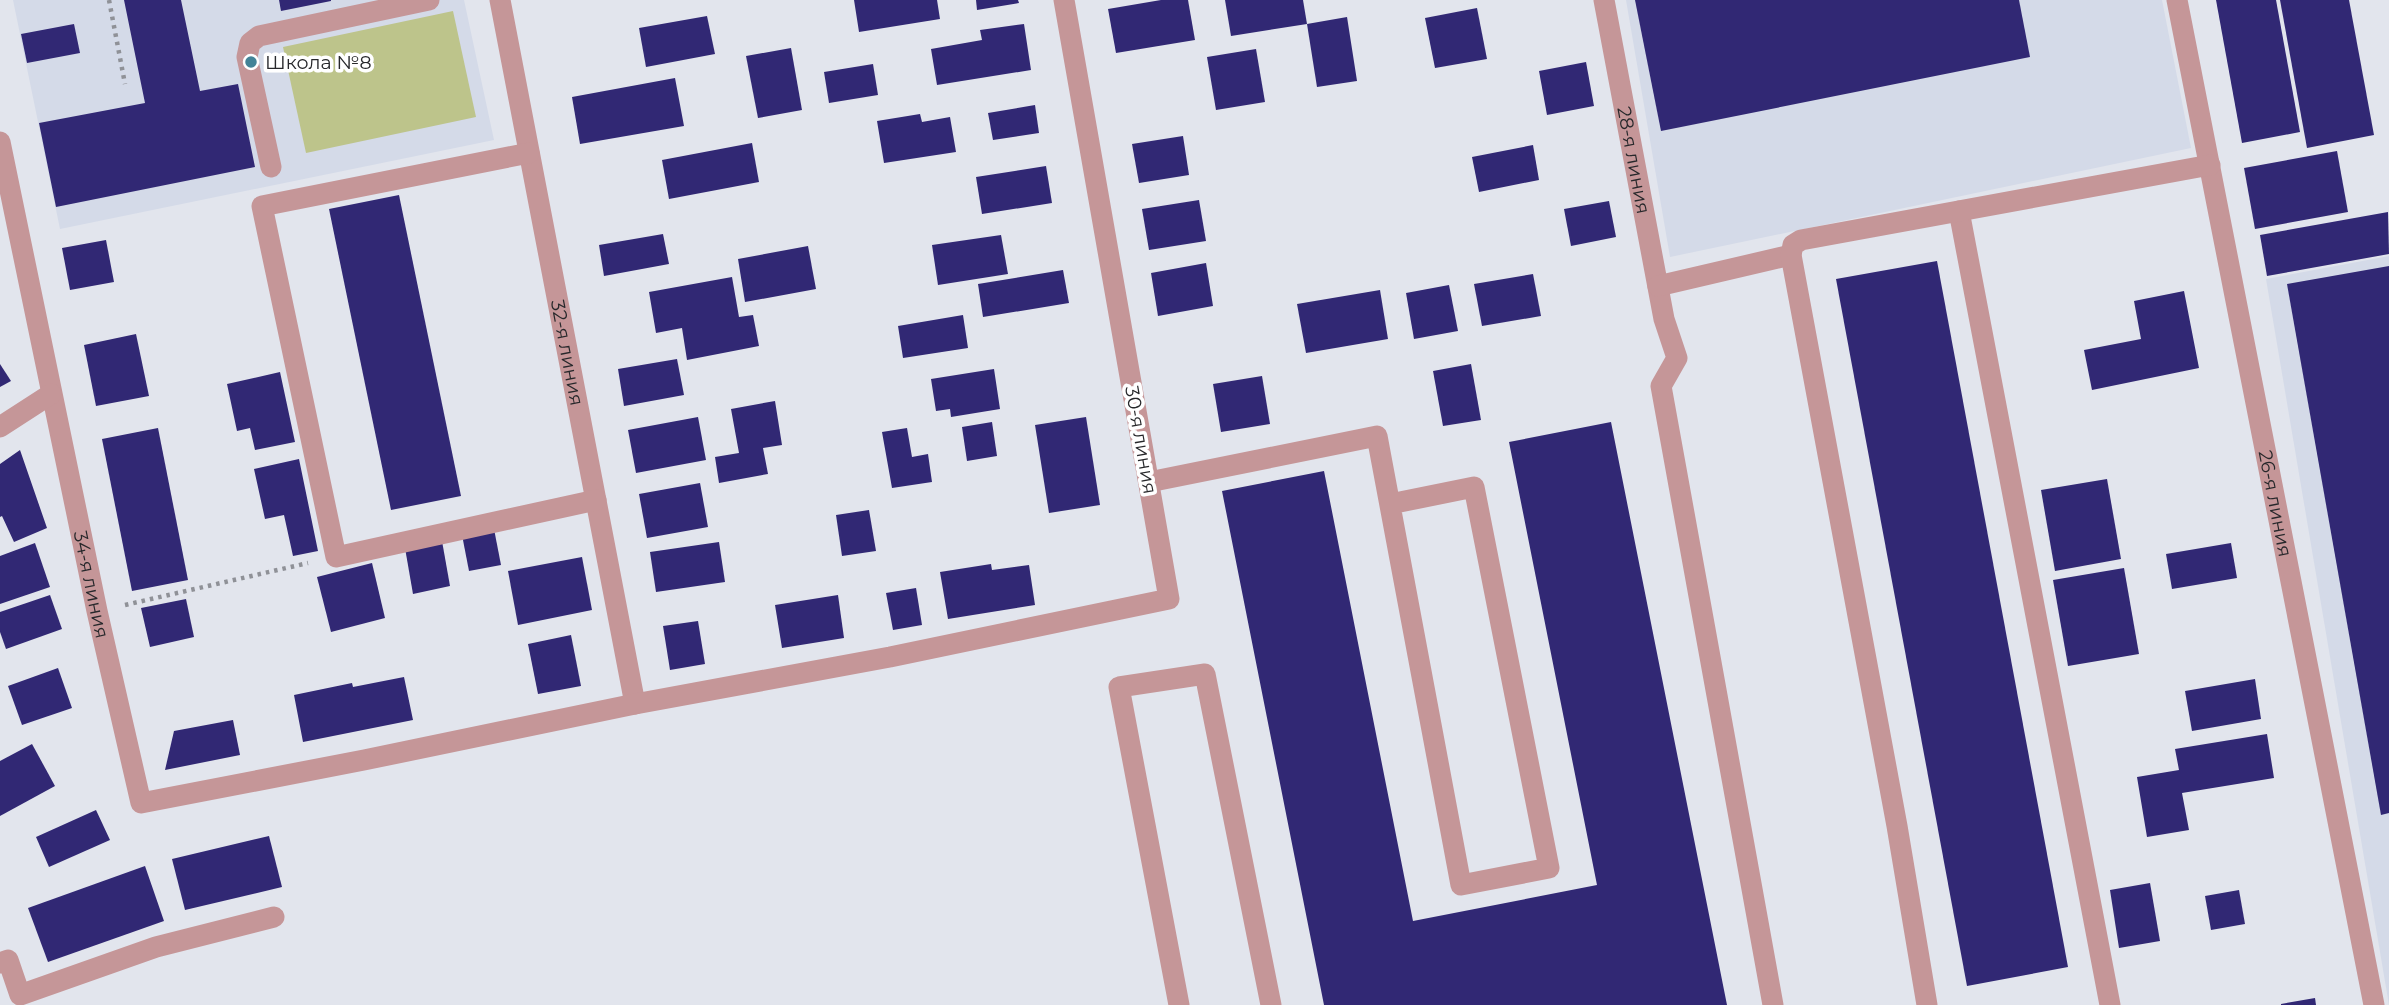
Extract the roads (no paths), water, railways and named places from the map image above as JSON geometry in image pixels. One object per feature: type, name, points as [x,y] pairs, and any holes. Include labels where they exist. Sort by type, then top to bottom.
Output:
[{"type":"street","points":[[271,167],[247,57],[250,43],[259,36],[399,3],[429,0]]},
{"type":"street","name":"32-я линия","points":[[500,0],[635,704]]},
{"type":"street","name":"30-я линия","points":[[635,704],[890,657],[1169,600],[1064,0]]},
{"type":"street","name":"28-я линия","points":[[1604,0],[1664,319],[1677,358],[1661,386],[1773,1005]]},
{"type":"street","name":"26-я линия","points":[[2177,0],[2374,1005]]},
{"type":"street","name":"34-я линия","points":[[0,142],[97,611],[141,803],[365,761],[635,704]]},
{"type":"street","points":[[529,153],[262,205],[336,557],[596,500]]},
{"type":"street","points":[[1927,1005],[1897,825],[1791,255],[1793,245],[1801,240],[2210,165]]},
{"type":"street","points":[[1959,211],[2110,1005]]},
{"type":"street","points":[[1658,286],[1791,255]]},
{"type":"street","points":[[0,427],[51,394]]},
{"type":"street","points":[[1149,482],[1377,436],[1461,885],[1549,868],[1474,487],[1390,504]]},
{"type":"street","points":[[1179,1005],[1119,687],[1205,674],[1271,1005]]},
{"type":"street","points":[[0,963],[8,960],[20,995],[156,947],[274,917]]},
{"type":"place","name":"Школа №8","points":[[251,62]]}]
